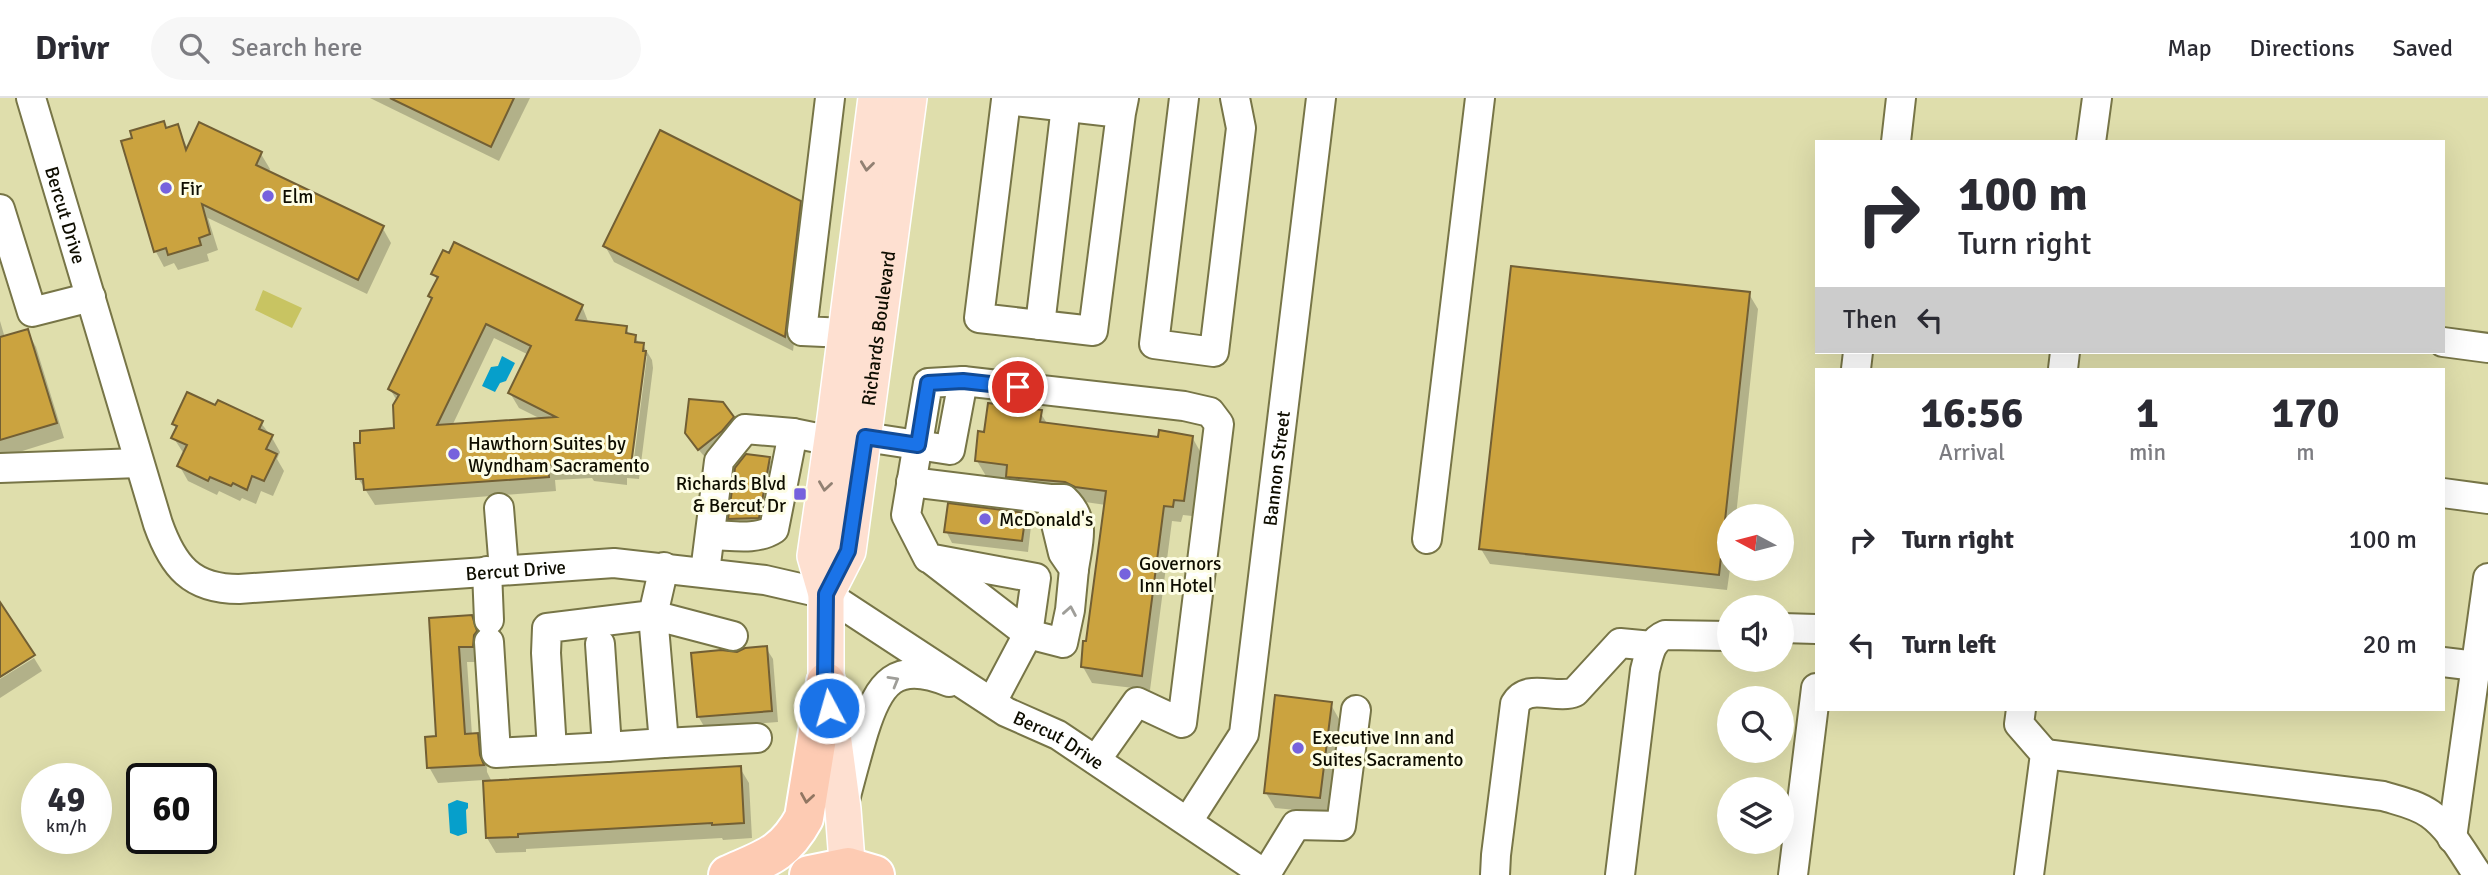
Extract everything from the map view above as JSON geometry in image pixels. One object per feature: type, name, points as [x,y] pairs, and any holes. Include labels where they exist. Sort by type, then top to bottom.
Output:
[{"type":"highway","points":[[727,875],[768,858],[783,848],[794,837],[804,818],[825,682]]},
{"type":"highway","points":[[809,875],[857,872]]},
{"type":"main road","name":"Richards Boulevard","points":[[857,872],[842,809],[825,682],[826,594],[848,551],[846,333],[876,98]]},
{"type":"main road","name":"Richards Boulevard","points":[[848,439],[909,98]]},
{"type":"street","name":"Bercut Drive","points":[[31,98],[139,463],[168,551],[186,573],[211,586],[239,589],[614,563],[765,580],[826,594],[1006,712],[1058,735],[1266,875]]},
{"type":"street","points":[[830,98],[802,331],[846,333]]},
{"type":"street","points":[[1184,98],[1154,344],[1214,352],[1241,128],[1235,98]]},
{"type":"street","name":"Bannon Street","points":[[1188,821],[1244,734],[1321,98]]},
{"type":"street","points":[[1427,539],[1480,98]]},
{"type":"street","points":[[1896,140],[1901,98]]},
{"type":"street","points":[[2091,140],[2097,98]]},
{"type":"street","points":[[1006,100],[1066,106],[1122,105],[1093,331],[979,318],[1006,100]]},
{"type":"street","points":[[1040,325],[1066,106]]},
{"type":"street","points":[[0,209],[32,312],[90,297]]},
{"type":"street","points":[[2445,342],[2488,348]]},
{"type":"street","points":[[705,572],[719,461],[745,429],[950,450],[963,381],[1184,406],[1210,412],[1220,424],[1181,723],[1137,702],[1096,760]]},
{"type":"street","points":[[710,534],[748,536],[766,534],[774,529],[793,433]]},
{"type":"street","points":[[911,482],[1064,499],[1073,508],[1080,522],[1070,610],[1063,643],[1028,634],[928,558],[906,515],[911,482],[918,445]]},
{"type":"street","points":[[0,468],[139,463]]},
{"type":"street","points":[[2445,493],[2488,499]]},
{"type":"street","points":[[499,508],[489,631],[496,753],[757,738]]},
{"type":"street","points":[[842,809],[873,703],[878,693],[890,681],[920,673],[938,677],[984,697],[1028,634],[1036,578],[928,558]]},
{"type":"street","points":[[664,567],[653,615],[664,743]]},
{"type":"street","points":[[2452,838],[2488,578]]},
{"type":"street","points":[[552,750],[547,628],[653,615],[733,636]]},
{"type":"street","points":[[1794,628],[1815,629]]},
{"type":"street","points":[[1620,875],[1644,670],[1652,646],[1657,638],[1665,635],[1717,636]]},
{"type":"street","points":[[1495,875],[1515,704],[1519,696],[1527,692],[1568,695],[1575,692],[1620,643],[1652,646]]},
{"type":"street","points":[[600,644],[607,747]]},
{"type":"street","points":[[2445,662],[2476,666]]},
{"type":"street","points":[[1793,875],[1815,696]]},
{"type":"street","points":[[1266,875],[1296,825],[1342,826],[1356,710]]},
{"type":"street","points":[[2021,711],[2019,724],[2045,754],[2383,796],[2411,804],[2431,815],[2452,838],[2478,875]]},
{"type":"street","points":[[2029,875],[2045,754]]},
{"type":"shaded area","points":[[263,290],[302,308],[292,328],[255,310]]},
{"type":"water","points":[[502,356],[515,363],[506,381],[500,383],[495,392],[482,386],[491,367],[498,366]]},
{"type":"water","points":[[457,800],[468,803],[467,833],[458,836],[450,833],[448,804]]},
{"type":"building","points":[[390,98],[514,98],[491,147]]},
{"type":"building","points":[[164,121],[166,128],[178,124],[186,150],[199,122],[262,152],[256,165],[384,226],[358,280],[202,204],[210,234],[199,238],[201,245],[168,255],[166,248],[154,252],[121,141],[132,138],[130,131]]},
{"type":"building","points":[[660,130],[801,201],[785,337],[603,246]]},
{"type":"building","points":[[454,242],[583,305],[576,320],[627,326],[626,333],[636,335],[635,342],[644,343],[643,351],[646,351],[631,465],[619,463],[619,471],[583,466],[584,463],[548,465],[549,477],[364,490],[363,479],[356,479],[354,443],[360,443],[360,431],[394,428],[393,405],[399,395],[388,389],[432,298],[428,296],[438,277],[431,274],[443,250],[449,253]],"holes":[[[486,324],[531,346],[508,393],[556,417],[437,425]]]},
{"type":"building","points":[[1511,266],[1750,292],[1727,504],[1717,504],[1717,575],[1479,549]]},
{"type":"building","points":[[28,329],[57,423],[0,440],[0,337]]},
{"type":"building","points":[[187,392],[215,405],[218,400],[263,421],[259,429],[273,435],[266,449],[277,454],[264,481],[252,476],[247,490],[210,477],[208,481],[177,466],[187,445],[171,438],[177,426],[172,424]]},
{"type":"building","points":[[689,399],[723,402],[734,417],[722,431],[698,450],[685,433]]},
{"type":"building","name":"Governors Inn Hotel","points":[[988,403],[1042,410],[1040,422],[1158,437],[1159,430],[1193,436],[1184,501],[1174,500],[1173,507],[1164,506],[1142,676],[1081,667],[1106,491],[1075,487],[1065,482],[1006,477],[1007,465],[975,461],[978,431],[984,432]]},
{"type":"building","points":[[746,454],[770,457],[759,518],[728,519],[735,468]]},
{"type":"building","name":"McDonald's","points":[[948,503],[1026,513],[1022,541],[944,532]]},
{"type":"building","points":[[0,602],[35,655],[0,677]]},
{"type":"building","points":[[472,615],[477,631],[473,647],[459,647],[465,734],[478,733],[484,765],[427,768],[425,737],[436,736],[429,618]]},
{"type":"building","points":[[767,646],[772,711],[697,717],[691,653],[721,650],[737,652],[745,648]]},
{"type":"building","name":"Executive Inn and Suites Sacramento","points":[[1275,695],[1332,702],[1320,798],[1264,793]]},
{"type":"building","points":[[741,766],[744,823],[518,834],[518,837],[486,838],[483,781]]},
{"type":"place","name":"Fir","points":[[166,188]]},
{"type":"place","name":"Elm","points":[[268,196]]},
{"type":"place","name":"Hawthorn Suites by Wyndham Sacramento","points":[[454,454]]},
{"type":"place","name":"Richards Blvd & Bercut Dr","points":[[800,494]]},
{"type":"place","name":"McDonald's","points":[[985,519]]},
{"type":"place","name":"Governors Inn Hotel","points":[[1125,574]]},
{"type":"place","name":"Executive Inn and Suites Sacramento","points":[[1298,748]]},
{"type":"route","points":[[829,708],[825,682],[826,594],[848,551],[865,437],[918,445],[928,383],[963,381],[1018,387]]}]
